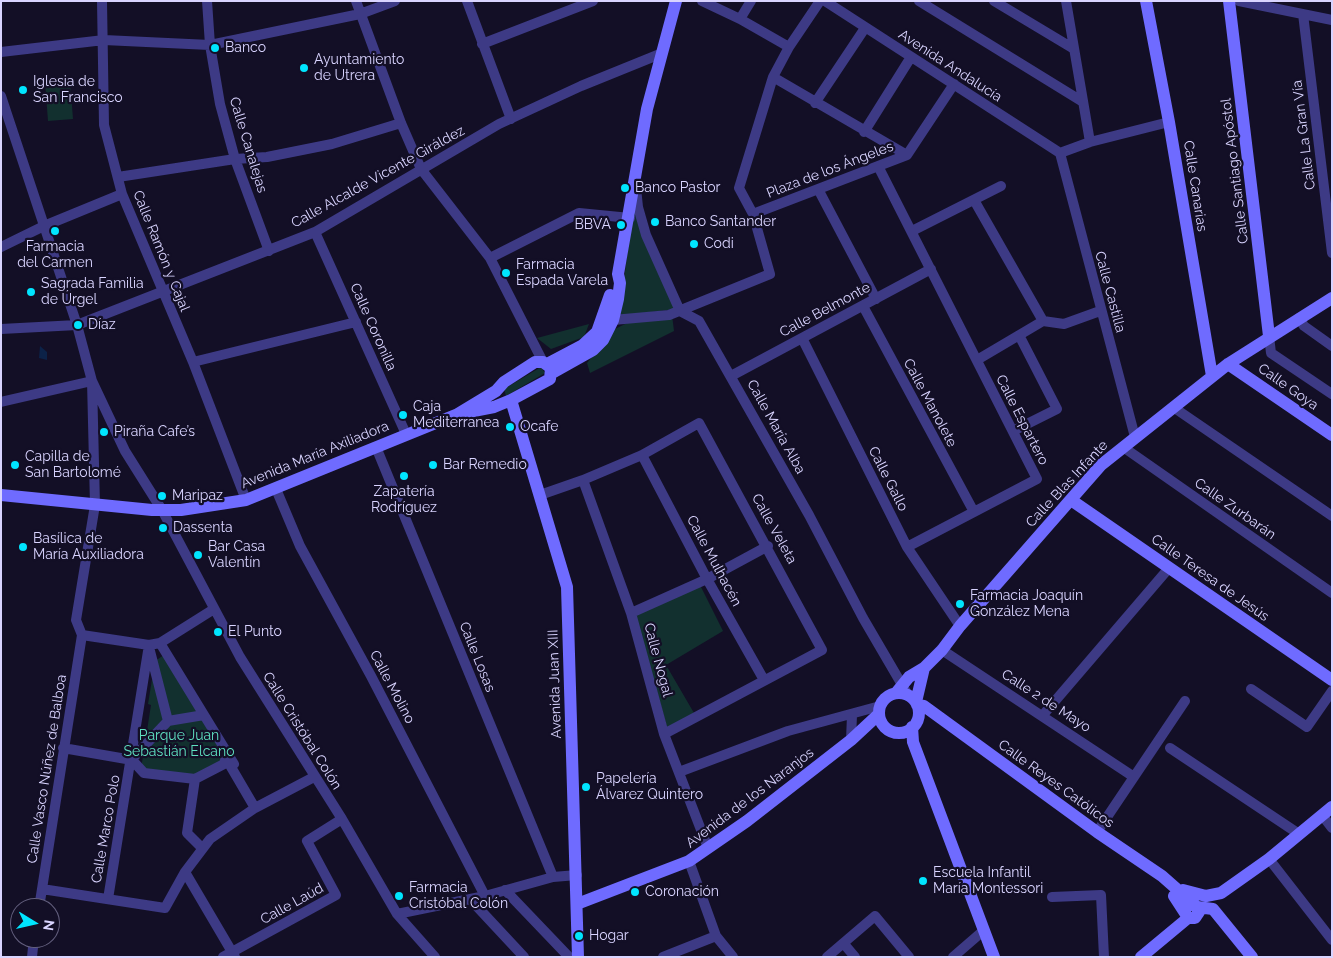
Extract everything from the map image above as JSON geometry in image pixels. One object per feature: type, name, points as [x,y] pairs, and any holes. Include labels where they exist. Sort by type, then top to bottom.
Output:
[{"type":"street","name":"Calle Ramón y Cajal","points":[[102,1],[104,125],[122,194],[193,362],[246,500]]},
{"type":"street","name":"Calle Canalejas","points":[[207,1],[210,44],[220,104],[235,160],[269,251]]},
{"type":"street","points":[[356,1],[401,123],[421,169],[490,258],[547,366]]},
{"type":"street","points":[[1,52],[104,40],[210,44],[360,14],[395,1]]},
{"type":"street","points":[[467,1],[511,119]]},
{"type":"street","points":[[482,44],[593,1]]},
{"type":"street","points":[[547,366],[593,350],[603,340],[613,320],[620,284],[618,274],[636,184],[647,109],[660,54],[676,1]]},
{"type":"street","points":[[702,1],[740,19],[789,47]]},
{"type":"street","points":[[740,19],[751,1]]},
{"type":"street","points":[[919,1],[1083,102]]},
{"type":"street","points":[[994,1],[1074,49]]},
{"type":"street","points":[[1066,1],[1090,142]]},
{"type":"street","name":"Calle Canarias","points":[[1146,1],[1169,122],[1212,376]]},
{"type":"street","name":"Calle Santiago Apóstol","points":[[1229,1],[1269,336]]},
{"type":"street","points":[[1239,1],[1332,20]]},
{"type":"street","points":[[613,320],[669,315],[770,274],[753,214],[739,188],[773,77],[789,47],[826,2]]},
{"type":"street","name":"Avenida Andalucía","points":[[826,2],[1060,153]]},
{"type":"street","name":"Calle La Gran Vía","points":[[1303,14],[1332,253]]},
{"type":"street","points":[[815,103],[865,28]]},
{"type":"street","name":"Calle Alcalde Vicente Giráldez","points":[[1,329],[77,325],[161,290],[269,251],[315,232],[421,169],[511,119],[581,86],[660,54]]},
{"type":"street","points":[[864,132],[911,57]]},
{"type":"street","name":"Plaza de los Ángeles","points":[[773,77],[864,132],[907,155]]},
{"type":"street","points":[[907,155],[954,84]]},
{"type":"street","points":[[1,96],[77,325],[92,381],[95,505],[76,620],[82,635],[149,645],[160,643],[214,609]]},
{"type":"street","points":[[1060,153],[1090,142],[1169,122]]},
{"type":"street","points":[[118,176],[235,160],[267,158],[332,144],[401,123]]},
{"type":"street","name":"Calle Castilla","points":[[1060,153],[1100,311],[1135,437]]},
{"type":"street","name":"Plaza de los Ángeles","points":[[753,214],[907,155]]},
{"type":"street","name":"Calle Espartero","points":[[878,166],[1037,479],[907,547]]},
{"type":"street","points":[[636,184],[638,207],[646,235],[680,311]]},
{"type":"street","points":[[912,231],[1001,186]]},
{"type":"street","points":[[818,188],[876,299]]},
{"type":"street","points":[[1,247],[44,226],[122,194]]},
{"type":"street","points":[[974,200],[1043,321]]},
{"type":"street","points":[[490,258],[578,213],[630,218]]},
{"type":"street","name":"Calle Coronilla","points":[[315,232],[406,434]]},
{"type":"street","name":"Calle Belmonte","points":[[731,376],[931,269]]},
{"type":"street","points":[[547,366],[583,344],[596,332],[609,303],[613,281],[618,274]]},
{"type":"street","name":"Calle Blas Infante","points":[[908,696],[909,677],[924,668],[942,650],[960,626],[1101,465],[1228,364],[1269,336],[1332,298]]},
{"type":"street","name":"Calle Manolete","points":[[863,306],[974,512]]},
{"type":"street","name":"Calle María Alba","points":[[680,311],[699,321],[908,696]]},
{"type":"street","points":[[977,360],[1020,337],[1043,321],[1064,324],[1100,311]]},
{"type":"street","points":[[1299,318],[1304,326],[1332,346]]},
{"type":"street","points":[[193,362],[356,322]]},
{"type":"street","points":[[1269,336],[1271,353],[1332,394]]},
{"type":"street","points":[[1013,431],[1057,409],[1020,337]]},
{"type":"street","name":"Calle Gallo","points":[[802,338],[907,547],[960,626]]},
{"type":"street","name":"Calle Goya","points":[[1228,364],[1332,435]]},
{"type":"street","name":"Avenida María Axiliadora","points":[[1,495],[95,505],[181,510],[246,500],[458,414],[502,404],[527,393],[550,379],[547,366],[529,366],[496,391],[458,414]]},
{"type":"street","points":[[1,402],[92,381]]},
{"type":"street","name":"Calle Cristóbal Colón","points":[[92,381],[125,451],[160,508],[240,657],[342,819],[398,914],[435,957]]},
{"type":"street","name":"Avenida Juan XIII","points":[[496,391],[502,404],[516,418],[567,588],[578,957]]},
{"type":"street","points":[[516,418],[518,406],[527,393]]},
{"type":"street","points":[[502,404],[516,418]]},
{"type":"street","points":[[1173,407],[1332,516]]},
{"type":"street","name":"Calle Veleta","points":[[642,455],[699,423],[768,546],[822,650],[764,680]]},
{"type":"street","name":"Calle Zurbarán","points":[[1122,447],[1332,593]]},
{"type":"street","name":"Calle Losas","points":[[376,448],[553,878]]},
{"type":"street","points":[[540,495],[583,480],[642,455]]},
{"type":"street","name":"Calle Mulhacén","points":[[642,455],[707,579],[764,680]]},
{"type":"street","name":"Calle Nogal","points":[[583,480],[631,613],[664,734],[708,848]]},
{"type":"street","name":"Calle Molino","points":[[276,489],[300,546],[371,676],[485,896]]},
{"type":"street","name":"Calle Teresa de Jesús","points":[[1070,500],[1332,680]]},
{"type":"street","points":[[174,535],[175,521],[181,510]]},
{"type":"street","points":[[631,613],[707,579],[768,546]]},
{"type":"street","points":[[1042,715],[1169,568]]},
{"type":"street","name":"Calle Vasco Núñez de Balboa","points":[[41,898],[82,635]]},
{"type":"street","points":[[160,643],[234,764],[231,766],[255,808]]},
{"type":"street","points":[[149,645],[168,721]]},
{"type":"street","name":"Calle Marco Polo","points":[[108,899],[132,760],[149,645]]},
{"type":"street","name":"Calle 2 de Mayo","points":[[942,650],[1134,777]]},
{"type":"street","points":[[924,668],[908,696],[915,723],[913,742],[994,957]]},
{"type":"street","points":[[664,734],[764,680]]},
{"type":"street","points":[[1251,689],[1307,727],[1332,690]]},
{"type":"street","points":[[908,696],[889,695],[880,710],[884,726],[899,732],[913,742]]},
{"type":"street","name":"Calle Reyes Católicos","points":[[908,696],[1169,885],[1191,910],[1213,909],[1252,957]]},
{"type":"street","points":[[1097,832],[1185,700]]},
{"type":"street","points":[[679,772],[788,731],[880,710]]},
{"type":"street","name":"Avenida de los Naranjos","points":[[577,904],[689,861],[747,821],[851,740],[880,710]]},
{"type":"street","points":[[899,732],[934,714]]},
{"type":"street","points":[[132,760],[168,721],[204,715]]},
{"type":"street","points":[[851,740],[852,715]]},
{"type":"street","name":"Avenida de los Naranjos","points":[[851,740],[884,726]]},
{"type":"street","points":[[63,748],[132,760],[144,773],[195,779],[224,764],[227,753]]},
{"type":"street","points":[[1170,748],[1300,834]]},
{"type":"street","points":[[42,889],[166,908],[185,872],[210,839],[255,808],[314,777]]},
{"type":"street","points":[[195,779],[187,834],[202,848]]},
{"type":"street","points":[[1169,885],[1189,893],[1206,896],[1221,892],[1269,859],[1327,811],[1332,828]]},
{"type":"street","name":"Calle Laúd","points":[[222,957],[234,954],[336,895],[307,841],[342,819]]},
{"type":"street","points":[[1269,859],[1332,940]]},
{"type":"street","points":[[689,861],[716,936],[733,957]]},
{"type":"street","points":[[185,872],[234,954]]},
{"type":"street","points":[[398,914],[485,896],[553,878],[577,875]]},
{"type":"street","points":[[1169,885],[1176,917],[1173,931]]},
{"type":"street","points":[[505,890],[569,957]]},
{"type":"street","points":[[1052,897],[1101,895],[1104,957]]},
{"type":"street","points":[[1141,957],[1155,952],[1191,910],[1206,896]]},
{"type":"street","points":[[470,898],[524,957]]},
{"type":"street","points":[[828,957],[875,916],[909,957]]},
{"type":"street","points":[[953,957],[983,931]]},
{"type":"street","points":[[663,957],[716,936]]},
{"type":"street","points":[[844,944],[855,957]]},
{"type":"green space","points":[[70,80],[73,119],[48,121],[45,82]]},
{"type":"green space","points":[[635,197],[676,309],[619,316]]},
{"type":"green space","points":[[672,315],[674,331],[590,373],[587,363],[613,330],[633,320]]},
{"type":"green space","points":[[589,324],[584,337],[551,349],[537,338]]},
{"type":"green space","points":[[541,367],[545,373],[506,396],[504,389]]},
{"type":"green space","points":[[698,581],[723,631],[666,665],[694,713],[668,731],[635,612]]},
{"type":"green space","name":"Parque Juan Sebastián Elcano","points":[[164,655],[231,764],[199,782],[140,775],[151,705],[148,704],[155,661]]},
{"type":"water","points":[[40,346],[47,352],[47,360],[39,358]]},
{"type":"place","name":"Banco","points":[[215,48]]},
{"type":"place","name":"Ayuntamiento de Utrera","points":[[304,68]]},
{"type":"place","name":"Iglesia de San Francisco","points":[[23,90]]},
{"type":"place","name":"Banco Pastor","points":[[625,188]]},
{"type":"place","name":"Banco Santander","points":[[655,222]]},
{"type":"place","name":"BBVA","points":[[621,225]]},
{"type":"place","name":"Farmacia del Carmen","points":[[55,231]]},
{"type":"place","name":"Codi","points":[[694,244]]},
{"type":"place","name":"Farmacia Espada Varela","points":[[506,273]]},
{"type":"place","name":"Sagrada Familia de Úrgel","points":[[31,292]]},
{"type":"place","name":"Díaz","points":[[78,325]]},
{"type":"place","name":"Caja Mediterranea","points":[[403,415]]},
{"type":"place","name":"Ocafe","points":[[510,427]]},
{"type":"place","name":"Piraña Cafe’s","points":[[104,432]]},
{"type":"place","name":"Capilla de San Bartolomé","points":[[15,465]]},
{"type":"place","name":"Bar Remedio","points":[[433,465]]},
{"type":"place","name":"Zapatería Rodríguez","points":[[404,476]]},
{"type":"place","name":"Maripaz","points":[[162,496]]},
{"type":"place","name":"Dassenta","points":[[163,528]]},
{"type":"place","name":"Basílica de María Auxiliadora","points":[[23,547]]},
{"type":"place","name":"Bar Casa Valentín","points":[[198,555]]},
{"type":"place","name":"Farmacia Joaquín González Mena","points":[[960,604]]},
{"type":"place","name":"El Punto","points":[[218,632]]},
{"type":"place","name":"Papelería Álvarez Quintero","points":[[586,787]]},
{"type":"place","name":"Escuela Infantil María Montessori","points":[[923,881]]},
{"type":"place","name":"Coronación","points":[[635,892]]},
{"type":"place","name":"Farmacia Cristóbal Colón","points":[[399,896]]},
{"type":"place","name":"Hogar","points":[[579,936]]}]
